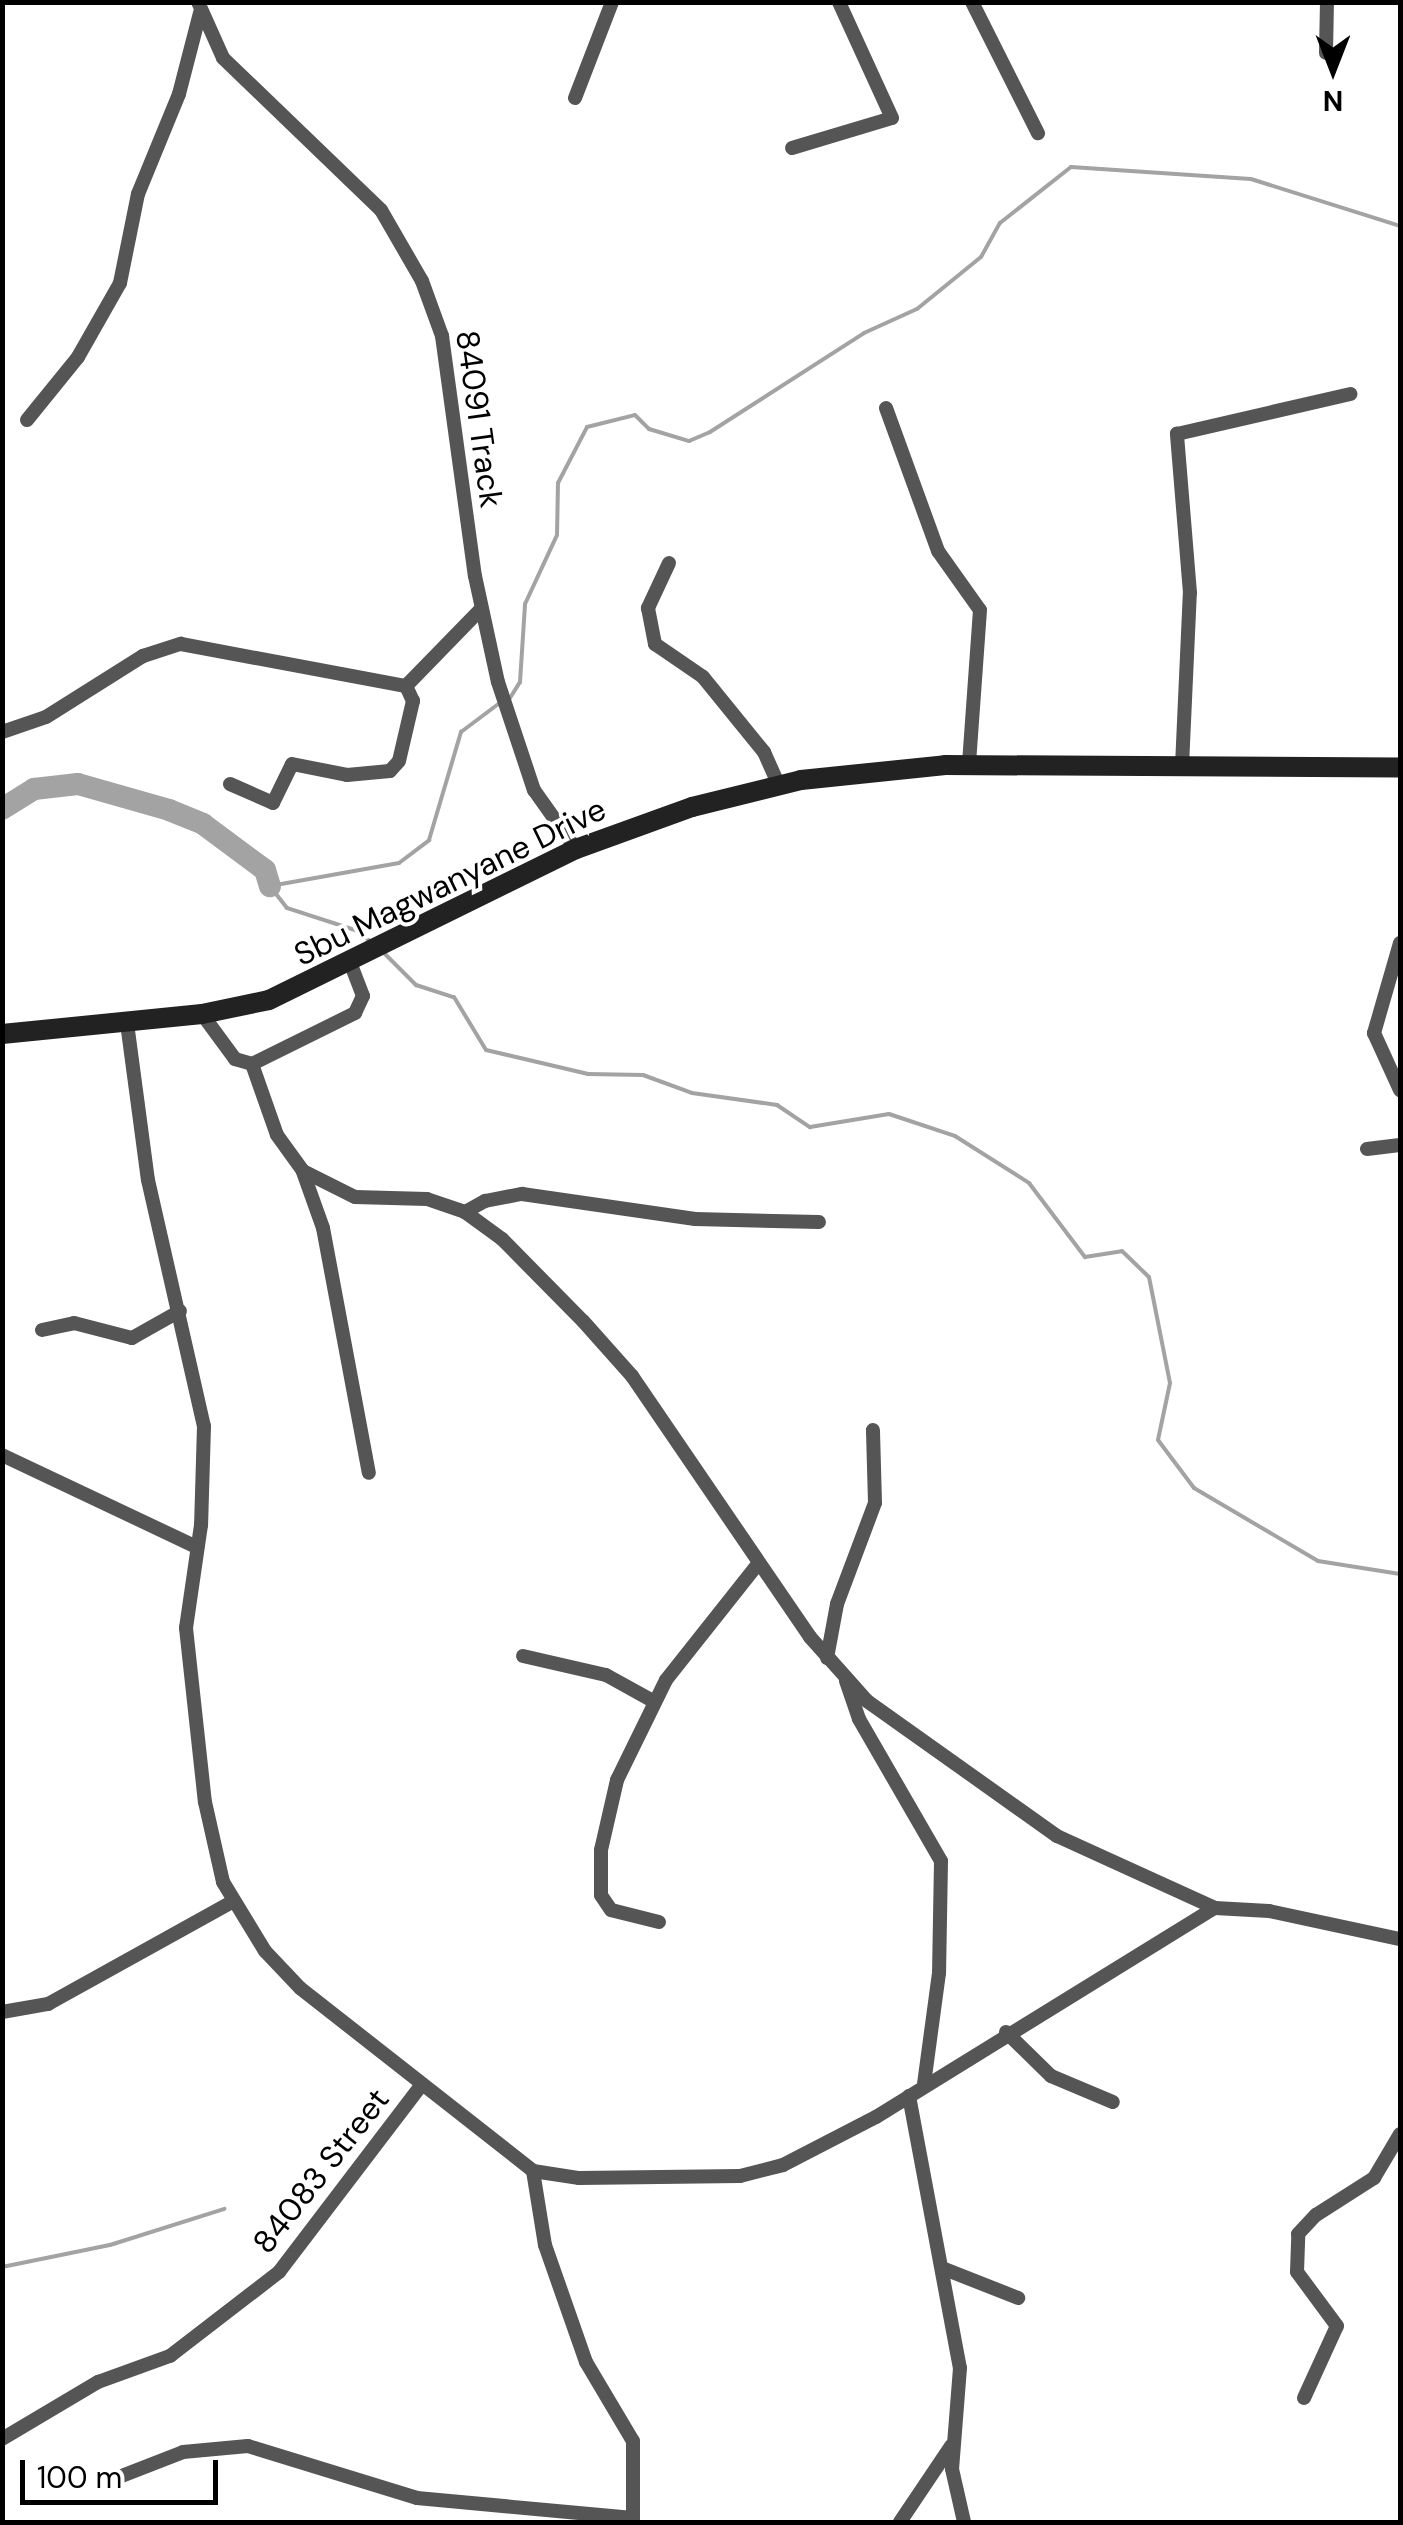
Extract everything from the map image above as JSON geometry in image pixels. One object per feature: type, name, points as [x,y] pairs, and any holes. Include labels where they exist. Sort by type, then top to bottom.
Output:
[{"type":"main road","name":"Sbu Magwanyane Drive","points":[[2,1034],[202,1014],[269,1000],[356,962],[576,849],[692,807],[779,785],[867,770],[969,765],[1400,767]]},
{"type":"street","points":[[575,98],[612,2]]},
{"type":"street","points":[[792,148],[892,118],[839,2]]},
{"type":"street","points":[[972,2],[1038,133]]},
{"type":"street","points":[[1326,53],[1327,2]]},
{"type":"street","points":[[26,420],[78,358],[120,283],[138,194],[179,94],[199,8]]},
{"type":"street","name":"84091 Track","points":[[199,8],[223,58],[371,200],[416,267],[442,336],[481,609],[504,700],[534,790],[576,849]]},
{"type":"street","points":[[1182,766],[1190,592],[1177,434],[1350,394]]},
{"type":"street","points":[[886,408],[938,551],[980,610],[969,765]]},
{"type":"street","points":[[670,563],[648,608],[654,644],[704,677],[764,752],[779,785]]},
{"type":"street","points":[[406,686],[481,609]]},
{"type":"street","points":[[2,732],[46,717],[143,656],[181,644],[406,686]]},
{"type":"street","points":[[230,784],[273,803],[292,764],[347,775],[390,771],[399,761],[413,701],[406,686]]},
{"type":"street","points":[[1400,944],[1374,1033],[1400,1090]]},
{"type":"street","points":[[252,1064],[355,1013],[363,996],[356,962]]},
{"type":"street","points":[[202,1014],[230,1054],[252,1064],[278,1135],[302,1171],[323,1228],[370,1473]]},
{"type":"street","points":[[127,1023],[148,1180],[204,1426],[197,1547],[186,1628],[190,1693],[209,1828],[232,1902],[300,1988],[533,2171],[579,2178],[762,2172],[806,2156],[1216,1908]]},
{"type":"street","points":[[1367,1149],[1400,1145]]},
{"type":"street","points":[[302,1171],[355,1197],[427,1199],[465,1212],[502,1239],[620,1361],[758,1564],[846,1681],[973,1780],[1057,1836],[1216,1908],[1269,1911],[1400,1939]]},
{"type":"street","points":[[465,1212],[485,1201],[522,1194],[695,1219],[819,1222]]},
{"type":"street","points":[[42,1330],[80,1324],[132,1338],[180,1311]]},
{"type":"street","points":[[827,1658],[837,1604],[875,1503],[873,1430]]},
{"type":"street","points":[[2,1455],[197,1547]]},
{"type":"street","points":[[660,1922],[612,1910],[600,1886],[617,1780],[653,1700],[758,1564]]},
{"type":"street","points":[[523,1656],[606,1675],[653,1700]]},
{"type":"street","points":[[846,1681],[859,1719],[941,1861],[939,1973],[924,2084]]},
{"type":"street","points":[[2,2012],[48,2004],[232,1902]]},
{"type":"street","points":[[1006,2032],[1050,2076],[1113,2102]]},
{"type":"street","name":"84083 Street","points":[[2,2439],[98,2382],[170,2356],[279,2272],[422,2084]]},
{"type":"street","points":[[909,2096],[961,2380],[951,2446],[964,2522]]},
{"type":"street","points":[[1304,2398],[1336,2326],[1296,2272],[1298,2234],[1316,2215],[1374,2178],[1400,2134]]},
{"type":"street","points":[[119,2477],[182,2452],[248,2446],[417,2498],[633,2520],[633,2441],[586,2362],[545,2245],[533,2171]]},
{"type":"street","points":[[942,2268],[1018,2298]]},
{"type":"street","points":[[900,2522],[951,2446]]},
{"type":"waterway","points":[[510,698],[520,682],[525,604],[557,535],[558,483],[587,427],[635,415],[649,429],[689,441],[710,432],[864,333],[917,309],[981,257],[1000,223],[1071,167],[1251,179],[1400,226]]},
{"type":"waterway","points":[[372,943],[358,931],[287,908],[270,886],[399,863],[429,840],[461,732],[501,702]]},
{"type":"waterway","points":[[2,809],[34,789],[78,784],[169,810],[203,824],[265,870],[270,886]]},
{"type":"waterway","points":[[383,952],[416,985],[454,997],[486,1050],[588,1074],[643,1075],[692,1093],[777,1105],[810,1127],[889,1114],[955,1136],[1029,1183],[1085,1257],[1122,1251],[1149,1277],[1170,1383],[1158,1440],[1194,1488],[1318,1561],[1400,1574]]},
{"type":"waterway","points":[[2,2267],[110,2245],[224,2209]]}]
